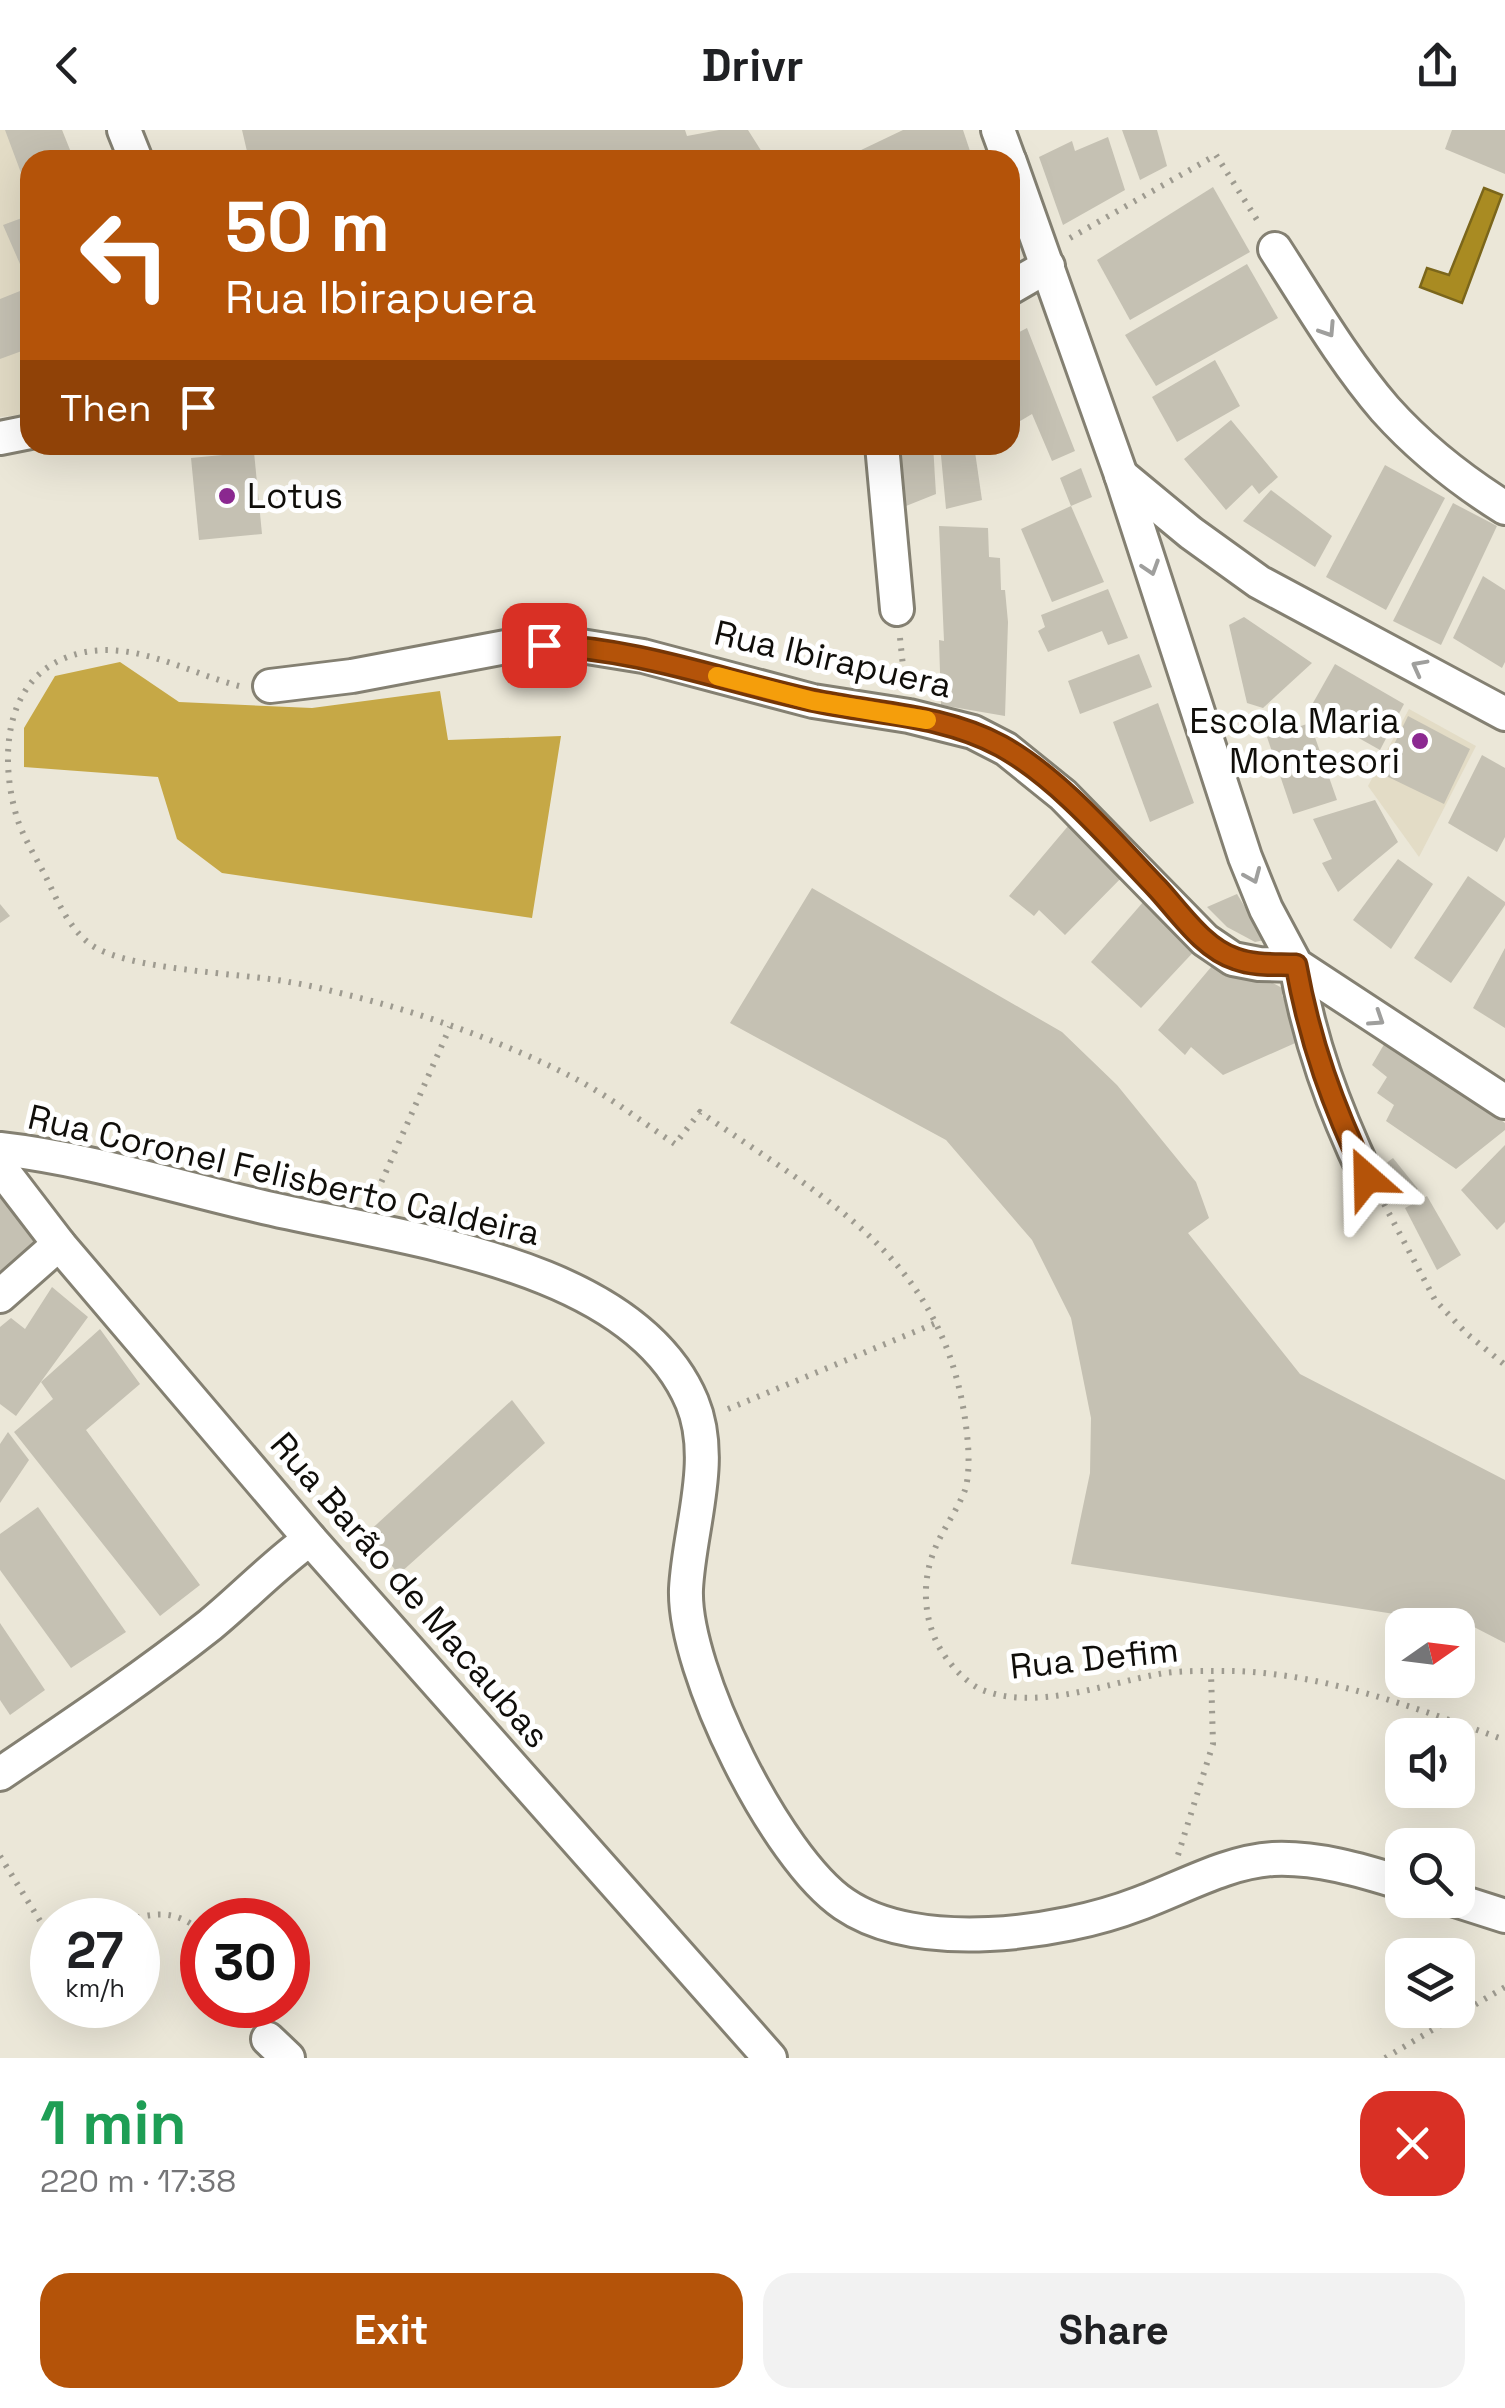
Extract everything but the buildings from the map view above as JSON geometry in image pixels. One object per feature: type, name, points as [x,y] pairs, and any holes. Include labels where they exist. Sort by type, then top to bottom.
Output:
[{"type":"street","points":[[1020,189],[1121,475],[1245,858],[1296,965],[1313,1046],[1367,1178]]},
{"type":"street","points":[[1275,249],[1386,410],[1429,450],[1505,508]]},
{"type":"street","points":[[1020,280],[1045,260]]},
{"type":"street","points":[[883,455],[897,609]]},
{"type":"street","points":[[1121,475],[1259,582],[1505,714]]},
{"type":"street","name":"Rua Ibirapuera","points":[[270,686],[352,676],[511,646],[581,646],[643,656],[813,701],[909,716],[973,732],[1033,768],[1128,858],[1204,940],[1233,959],[1296,965]]},
{"type":"street","points":[[1296,965],[1505,1102]]},
{"type":"street","name":"Rua Coronel Felisberto Caldeira","points":[[0,1149],[85,1161],[360,1230],[472,1253],[533,1272],[576,1291],[625,1321],[658,1350],[679,1376],[699,1421],[702,1466],[686,1596],[698,1664],[754,1788],[790,1848],[844,1904],[912,1930],[1022,1933],[1080,1923],[1241,1865],[1272,1860],[1342,1866],[1385,1879]]},
{"type":"street","name":"Rua Barão de Macaubas","points":[[0,1167],[59,1244],[310,1539],[770,2058]]},
{"type":"street","points":[[0,1296],[59,1244]]},
{"type":"street","points":[[0,1774],[152,1669],[310,1539]]},
{"type":"street","points":[[1475,1906],[1505,1916]]},
{"type":"path","points":[[1045,260],[1216,155],[1275,249]]},
{"type":"path","points":[[897,609],[909,716]]},
{"type":"path","points":[[270,686],[225,682],[178,668],[143,652],[104,651],[68,656],[39,671],[18,702],[6,738],[7,775],[18,821],[67,920],[90,944],[116,958],[290,982],[353,996],[450,1027],[360,1230]]},
{"type":"path","name":"Rua Defim","points":[[450,1027],[519,1051],[578,1080],[675,1144],[700,1112],[872,1236],[917,1289],[936,1323],[961,1403],[968,1447],[966,1487],[933,1553],[926,1586],[928,1620],[938,1648],[977,1688],[1013,1699],[1078,1691],[1164,1673],[1236,1671],[1303,1680],[1381,1698],[1505,1740]]},
{"type":"path","points":[[1367,1178],[1394,1220],[1435,1300],[1466,1333],[1505,1365]]},
{"type":"path","points":[[699,1421],[936,1323]]},
{"type":"path","points":[[1166,1892],[1213,1744],[1211,1672]]},
{"type":"path","points":[[0,1856],[30,1905]]},
{"type":"path","points":[[1385,2058],[1505,1987]]},
{"type":"shaded area","points":[[0,130],[62,130],[70,150],[20,150],[20,415],[0,417]]},
{"type":"shaded area","points":[[1484,188],[1502,195],[1462,303],[1420,287],[1427,268],[1449,275]]},
{"type":"shaded area","points":[[120,662],[179,702],[312,708],[440,691],[448,740],[561,736],[532,918],[222,873],[177,839],[158,777],[24,767],[24,728],[55,676]]},
{"type":"shaded area","points":[[1409,709],[1476,746],[1419,857],[1368,786]]},
{"type":"slow traffic","points":[[717,676],[813,701],[927,720]]},
{"type":"place","name":"Lotus","points":[[227,496]]},
{"type":"place","name":"Escola Maria Montesori","points":[[1420,741]]},
{"type":"route","points":[[544,645],[581,646],[643,656],[813,701],[936,722],[973,732],[1006,748],[1063,794],[1204,940],[1233,959],[1296,965],[1325,1083],[1367,1178]]}]
